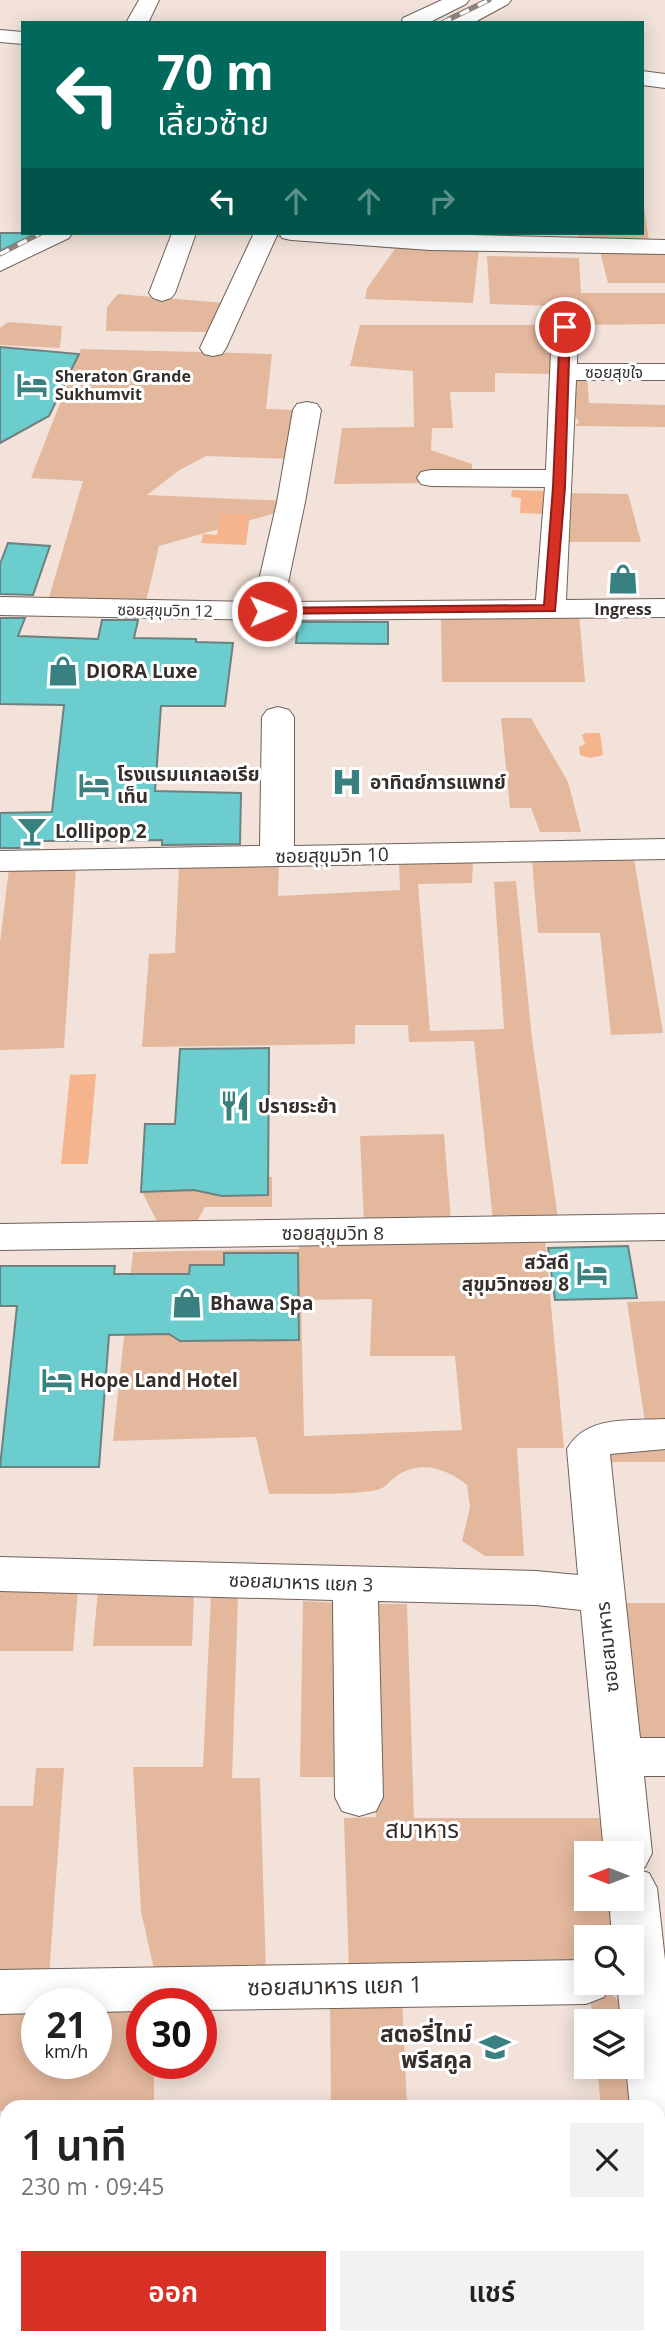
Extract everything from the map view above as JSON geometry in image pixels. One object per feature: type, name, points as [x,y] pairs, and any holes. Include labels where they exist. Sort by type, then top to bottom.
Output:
[{"type":"street","points":[[138,21],[149,0]]},
{"type":"street","points":[[415,21],[459,0]]},
{"type":"street","points":[[460,21],[501,0]]},
{"type":"street","points":[[0,36],[21,38]]},
{"type":"street","points":[[0,56],[21,57]]},
{"type":"street","points":[[644,79],[665,81]]},
{"type":"street","points":[[644,97],[665,99]]},
{"type":"street","points":[[0,264],[56,235]]},
{"type":"street","points":[[162,293],[183,235]]},
{"type":"street","points":[[213,348],[265,235]]},
{"type":"street","points":[[319,235],[430,243],[665,247]]},
{"type":"street","points":[[550,609],[565,327]]},
{"type":"street","name":"ซอยสุขใจ","points":[[563,372],[665,372]]},
{"type":"street","points":[[267,611],[291,502],[307,410]]},
{"type":"street","points":[[431,478],[559,479]]},
{"type":"street","name":"ซอยสุขุมวิท 12","points":[[0,606],[267,611],[665,608]]},
{"type":"street","points":[[277,856],[278,717]]},
{"type":"street","name":"ซอยสุขุมวิท 10","points":[[0,861],[665,849]]},
{"type":"street","name":"ซอยสุขุมวิท 8","points":[[0,1237],[665,1227]]},
{"type":"street","name":"ซอยสมาหาร","points":[[627,1841],[587,1449],[599,1439],[665,1434]]},
{"type":"street","name":"ซอยสมาหาร แยก 3","points":[[0,1574],[536,1588],[602,1595]]},
{"type":"street","points":[[355,1584],[359,1797]]},
{"type":"street","points":[[619,1757],[665,1756]]},
{"type":"street","points":[[635,1911],[655,2100]]},
{"type":"street","name":"ซอยสมาหาร แยก 1","points":[[0,1992],[574,1982]]},
{"type":"shaded area","points":[[644,206],[649,242],[577,241],[578,235],[644,235]]},
{"type":"shaded area","points":[[284,235],[399,245],[479,248],[473,303],[365,299],[367,288],[395,249],[272,237]]},
{"type":"shaded area","points":[[600,251],[665,251],[665,283],[608,283]]},
{"type":"shaded area","points":[[487,256],[579,258],[581,293],[665,293],[665,324],[583,325],[582,307],[490,304]]},
{"type":"shaded area","points":[[118,294],[225,303],[210,332],[106,331],[107,307]]},
{"type":"shaded area","points":[[8,322],[62,326],[60,348],[0,345],[0,328]]},
{"type":"shaded area","points":[[360,325],[559,325],[553,374],[495,373],[495,392],[450,392],[453,428],[432,428],[431,450],[472,464],[472,474],[431,483],[334,484],[342,428],[414,427],[413,371],[350,366]]},
{"type":"shaded area","points":[[81,349],[272,354],[266,409],[300,410],[292,459],[206,456],[178,471],[147,495],[286,501],[283,511],[159,546],[146,602],[48,601],[83,481],[31,478]]},
{"type":"shaded area","points":[[575,375],[587,375],[589,403],[665,405],[665,427],[575,426],[579,422],[573,413]]},
{"type":"shaded area","points":[[512,490],[545,491],[544,514],[520,513],[521,498],[511,497]]},
{"type":"shaded area","points":[[566,493],[628,494],[641,542],[562,542]]},
{"type":"shaded area","points":[[220,514],[250,514],[246,545],[201,543],[203,534],[217,535]]},
{"type":"shaded area","points":[[579,613],[585,682],[442,682],[441,615]]},
{"type":"shaded area","points":[[501,718],[531,718],[568,782],[581,832],[540,832],[531,808],[510,808]]},
{"type":"shaded area","points":[[600,733],[603,755],[590,758],[580,755],[579,747],[585,744],[582,735]]},
{"type":"shaded area","points":[[634,859],[663,1033],[611,1035],[600,933],[538,933],[532,860]]},
{"type":"shaded area","points":[[473,861],[472,883],[418,884],[430,1031],[504,1029],[494,882],[516,881],[532,1039],[558,1218],[493,1220],[474,1041],[409,1042],[408,1025],[355,1025],[355,1044],[142,1047],[149,954],[175,953],[179,865],[279,863],[278,896],[400,890],[399,862]]},
{"type":"shaded area","points":[[76,867],[64,1048],[0,1050],[0,943],[9,868]]},
{"type":"shaded area","points":[[96,1074],[88,1164],[61,1164],[70,1075]]},
{"type":"shaded area","points":[[444,1134],[451,1221],[364,1223],[360,1136]]},
{"type":"shaded area","points":[[272,1177],[272,1207],[205,1207],[196,1223],[158,1223],[142,1192],[142,1180]]},
{"type":"shaded area","points":[[545,1239],[564,1448],[517,1448],[524,1556],[485,1556],[462,1541],[470,1507],[467,1485],[434,1468],[407,1470],[377,1490],[337,1494],[269,1494],[256,1437],[113,1441],[133,1252],[299,1249],[299,1242]],"holes":[[[372,1299],[370,1356],[455,1356],[462,1430],[304,1436],[301,1300]]]},
{"type":"shaded area","points":[[665,1301],[665,1422],[645,1422],[627,1302]]},
{"type":"shaded area","points":[[665,1447],[665,1462],[601,1462],[610,1449]]},
{"type":"shaded area","points":[[0,1587],[78,1589],[73,1651],[0,1651]]},
{"type":"shaded area","points":[[98,1590],[194,1594],[192,1646],[93,1646]]},
{"type":"shaded area","points":[[211,1595],[238,1597],[232,1778],[260,1778],[266,1973],[155,1974],[141,1911],[133,1767],[203,1767]]},
{"type":"shaded area","points":[[303,1601],[342,1603],[341,1777],[300,1777]]},
{"type":"shaded area","points":[[617,1603],[665,1603],[665,1742],[639,1742]]},
{"type":"shaded area","points":[[370,1604],[407,1604],[414,1818],[605,1818],[608,1841],[574,1841],[574,1911],[614,1911],[616,1925],[574,1925],[574,1970],[349,1972],[344,1818],[376,1817]]},
{"type":"shaded area","points":[[36,1768],[64,1768],[49,1976],[0,1976],[0,1806],[33,1806]]},
{"type":"shaded area","points":[[590,1995],[612,1995],[628,2009],[592,2009]]},
{"type":"shaded area","points":[[402,1997],[407,2100],[331,2100],[330,2001]]},
{"type":"shaded area","points":[[112,2006],[126,2006],[126,2079],[154,2079],[154,2100],[0,2100],[0,2008],[21,2007],[21,2079],[112,2079]]},
{"type":"shaded area","points":[[598,2079],[637,2079],[639,2100],[600,2100]]},
{"type":"building","points":[[0,233],[33,235],[0,251]]},
{"type":"building","name":"Sheraton Grande Sukhumvit","points":[[0,347],[79,354],[49,416],[0,443]]},
{"type":"building","points":[[8,543],[50,546],[33,595],[0,594],[0,564]]},
{"type":"building","points":[[0,618],[25,618],[18,636],[98,639],[102,620],[138,620],[134,638],[196,639],[196,642],[233,643],[225,706],[161,706],[155,791],[241,793],[240,844],[162,845],[162,840],[40,841],[39,848],[0,848],[0,813],[52,812],[64,705],[0,704]]},
{"type":"building","points":[[298,622],[388,622],[388,644],[296,643]]},
{"type":"building","name":"ปรายระย้า","points":[[269,1048],[268,1195],[222,1196],[194,1190],[141,1192],[145,1124],[175,1124],[180,1049]]},
{"type":"building","name":"สวัสดี สุขุมวิทซอย 8","points":[[628,1246],[637,1298],[555,1300],[548,1248]]},
{"type":"building","points":[[224,1253],[298,1253],[299,1340],[180,1341],[169,1334],[109,1335],[99,1467],[0,1467],[17,1306],[0,1306],[0,1266],[115,1266],[114,1274],[189,1274],[190,1265],[224,1265]]},
{"type":"railway","points":[[446,21],[489,0]]},
{"type":"railway","points":[[0,254],[37,235]]},
{"type":"place","name":"Sheraton Grande Sukhumvit","points":[[32,385]]},
{"type":"place","name":"Ingress","points":[[623,579]]},
{"type":"place","name":"DIORA Luxe","points":[[63,671]]},
{"type":"place","name":"อาทิตย์การแพทย์","points":[[347,782]]},
{"type":"place","name":"โรงแรมแกเลอเรีย เท็น","points":[[94,785]]},
{"type":"place","name":"Lollipop 2","points":[[32,831]]},
{"type":"place","name":"ปรายระย้า","points":[[235,1106]]},
{"type":"place","name":"สวัสดี สุขุมวิทซอย 8","points":[[592,1273]]},
{"type":"place","name":"Bhawa Spa","points":[[187,1303]]},
{"type":"place","name":"Hope Land Hotel","points":[[57,1380]]},
{"type":"place","name":"สตอรี่ไทม์ พรีสคูล","points":[[495,2047]]},
{"type":"district","name":"สมาหาร","points":[[422,1830]]},
{"type":"route","points":[[267,611],[550,609],[559,487],[565,327]]}]
